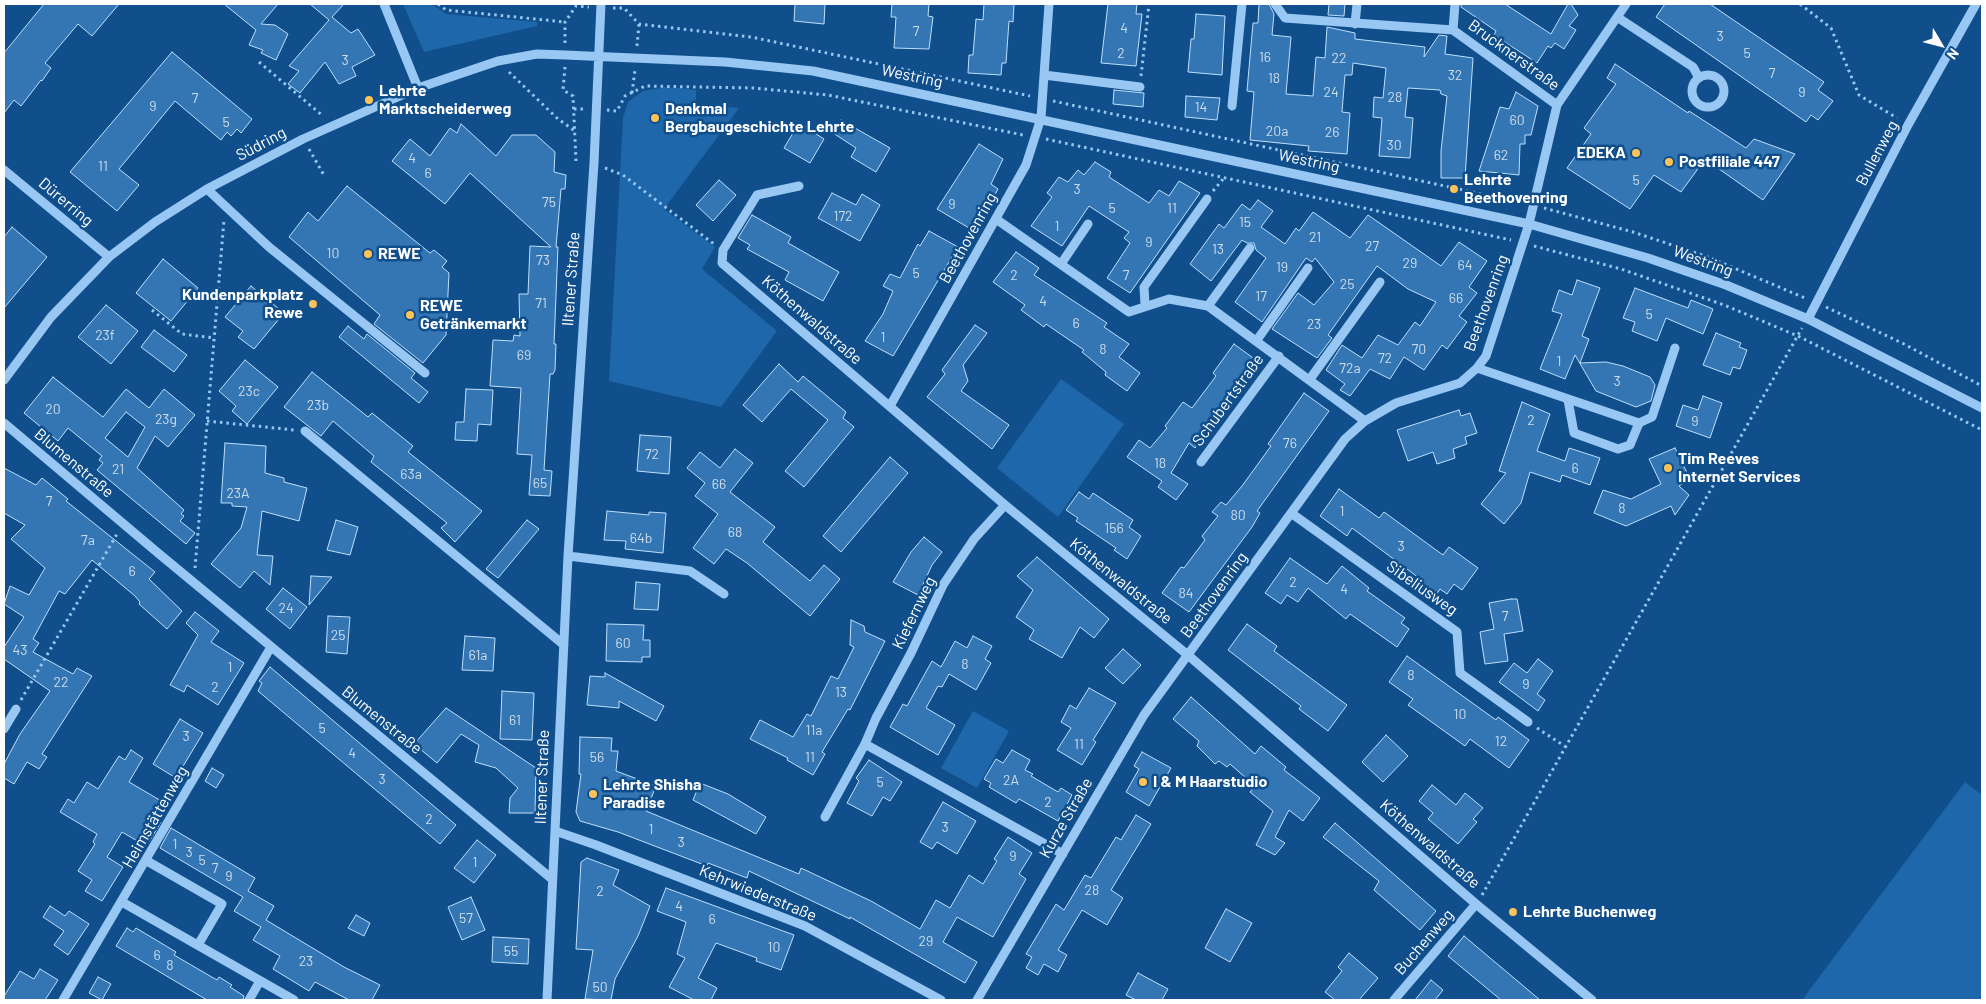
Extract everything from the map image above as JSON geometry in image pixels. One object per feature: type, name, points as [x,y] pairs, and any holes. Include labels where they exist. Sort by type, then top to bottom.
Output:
[{"type":"street","points":[[384,4],[418,88]]},
{"type":"street","name":"Beethovenring","points":[[890,406],[1026,165],[1041,118],[1049,4]]},
{"type":"street","points":[[1232,106],[1242,4]]},
{"type":"street","name":"Brucknerstraße","points":[[1275,4],[1285,18],[1453,30],[1557,105]]},
{"type":"street","points":[[1355,24],[1357,4]]},
{"type":"street","name":"Brucknerstraße","points":[[1453,30],[1455,4]]},
{"type":"street","name":"Beethovenring","points":[[1189,656],[1345,439],[1365,421],[1396,403],[1460,383],[1477,368],[1486,356],[1529,224],[1557,105],[1626,4]]},
{"type":"street","name":"Bullenweg","points":[[1808,319],[1908,125],[1976,4]]},
{"type":"street","name":"Iltener Straße","points":[[547,1000],[568,556],[594,163],[600,6]]},
{"type":"street","points":[[1616,17],[1693,67],[1699,78]]},
{"type":"street","name":"Südring","points":[[4,380],[50,317],[109,257],[155,222],[207,189],[303,138],[418,88],[498,61],[537,54],[598,56]]},
{"type":"street","name":"Westring","points":[[598,56],[725,62],[813,71],[1041,118],[1529,224],[1648,258],[1726,285],[1808,319],[1982,408]]},
{"type":"street","points":[[1044,74],[1140,86]]},
{"type":"street","name":"Dürerring","points":[[4,170],[109,257]]},
{"type":"street","points":[[723,250],[757,195],[799,186]]},
{"type":"street","points":[[207,189],[269,247],[425,373]]},
{"type":"street","points":[[1145,305],[1144,287],[1207,199]]},
{"type":"street","name":"Schubertstraße","points":[[996,219],[1129,312],[1145,305],[1169,299],[1208,306],[1279,356],[1365,421]]},
{"type":"street","points":[[1061,264],[1088,224]]},
{"type":"street","points":[[1208,306],[1250,248]]},
{"type":"street","name":"Köthenwaldstraße","points":[[723,250],[722,262],[1004,505],[1189,656],[1476,904],[1592,1000]]},
{"type":"street","name":"Schubertstraße","points":[[1256,340],[1308,268]]},
{"type":"street","points":[[1310,379],[1380,282]]},
{"type":"street","points":[[1477,368],[1639,423],[1652,417],[1675,348]]},
{"type":"street","name":"Schubertstraße","points":[[1201,462],[1279,356]]},
{"type":"street","points":[[1568,400],[1574,433],[1618,449],[1630,445],[1639,423]]},
{"type":"street","name":"Blumenstraße","points":[[4,422],[123,524],[552,879]]},
{"type":"street","points":[[305,431],[564,645]]},
{"type":"street","name":"Kiefernweg","points":[[825,817],[865,744],[876,718],[911,653],[943,585],[974,539],[1004,505]]},
{"type":"street","name":"Sibeliusweg","points":[[1291,513],[1457,632],[1460,673],[1528,722]]},
{"type":"street","points":[[568,556],[690,571],[724,594]]},
{"type":"street","name":"Heimstättenweg","points":[[63,1000],[147,861],[271,647]]},
{"type":"street","name":"Kurze Straße","points":[[977,1000],[1144,715],[1189,656]]},
{"type":"street","points":[[4,729],[16,709]]},
{"type":"street","points":[[865,744],[1063,854]]},
{"type":"street","name":"Kehrwiederstraße","points":[[555,831],[805,926],[941,1000]]},
{"type":"street","points":[[147,861],[222,904],[198,945]]},
{"type":"street","points":[[122,902],[294,1000]]},
{"type":"street","name":"Buchenweg","points":[[1394,1000],[1476,904]]},
{"type":"street","points":[[249,1000],[260,981]]},
{"type":"path","points":[[438,4],[446,10],[565,22]]},
{"type":"path","points":[[1140,86],[1149,4]]},
{"type":"path","points":[[1800,4],[1831,28],[1859,95],[1908,125]]},
{"type":"path","points":[[576,161],[573,96],[563,90],[565,22],[576,6],[580,5],[624,8],[639,24]]},
{"type":"path","points":[[498,61],[558,119],[576,131]]},
{"type":"path","points":[[259,62],[333,125]]},
{"type":"path","points":[[617,111],[625,96],[645,86],[752,88],[836,96],[1523,242],[1621,269],[1724,305],[1798,336],[1982,430]]},
{"type":"path","points":[[303,138],[325,177]]},
{"type":"path","points":[[594,163],[623,175],[723,250]]},
{"type":"path","points":[[194,583],[225,205]]},
{"type":"path","points":[[152,310],[182,334],[214,338]]},
{"type":"path","points":[[1476,904],[1808,319]]},
{"type":"path","points":[[207,421],[305,431]]},
{"type":"path","points":[[16,709],[123,524]]},
{"type":"path","points":[[1528,722],[1566,747]]},
{"type":"shaded area","points":[[403,4],[432,4],[446,14],[537,22],[537,26],[424,52]]},
{"type":"shaded area","points":[[666,87],[696,90],[696,104],[739,108],[664,209],[715,247],[702,269],[777,331],[721,407],[609,381],[623,118],[628,102],[643,91]]},
{"type":"shaded area","points":[[1061,379],[1124,424],[1058,517],[997,468]]},
{"type":"shaded area","points":[[973,711],[1009,731],[977,788],[941,768]]},
{"type":"shaded area","points":[[1965,782],[1982,795],[1982,1000],[1802,1000]]},
{"type":"building","points":[[44,4],[119,4],[92,36],[78,24],[45,63],[51,68],[42,81],[21,106],[14,100],[4,113],[4,53]]},
{"type":"building","points":[[224,4],[278,4],[261,24],[275,25],[288,34],[276,60],[261,53],[263,50],[249,45],[256,30]]},
{"type":"building","points":[[310,4],[344,4],[332,17],[351,33],[358,29],[375,55],[352,67],[356,76],[339,84],[325,62],[300,93],[288,84],[299,71],[289,66],[329,20]]},
{"type":"building","points":[[795,4],[825,4],[824,24],[794,21]]},
{"type":"building","points":[[892,4],[929,4],[928,16],[933,17],[929,49],[894,48],[896,17],[891,17]]},
{"type":"building","points":[[984,4],[1014,4],[1013,22],[1009,21],[1006,63],[1002,63],[1001,75],[968,73],[969,55],[973,55],[976,19],[983,20]]},
{"type":"building","points":[[1108,4],[1137,4],[1136,14],[1142,14],[1136,66],[1101,63]]},
{"type":"building","points":[[1259,4],[1269,4],[1274,14],[1272,35],[1291,37],[1286,94],[1313,96],[1316,57],[1325,58],[1327,27],[1355,33],[1355,39],[1425,47],[1424,57],[1439,35],[1447,36],[1445,54],[1473,58],[1465,178],[1441,178],[1441,151],[1447,96],[1441,94],[1440,90],[1408,88],[1405,117],[1413,118],[1410,158],[1379,156],[1382,118],[1373,117],[1374,97],[1383,98],[1386,68],[1353,63],[1352,75],[1345,75],[1342,112],[1350,113],[1347,154],[1308,151],[1309,146],[1250,140],[1254,92],[1247,91],[1253,23],[1258,23]]},
{"type":"building","points":[[1329,4],[1345,4],[1344,16],[1328,15]]},
{"type":"building","points":[[1461,4],[1505,4],[1551,34],[1568,4],[1571,4],[1578,15],[1569,26],[1576,30],[1564,49],[1555,43],[1551,48],[1548,46],[1537,63],[1494,35],[1496,31],[1461,7]]},
{"type":"building","points":[[1665,4],[1710,4],[1824,82],[1818,90],[1833,101],[1818,120],[1811,115],[1806,122],[1656,17]]},
{"type":"building","points":[[1196,14],[1225,16],[1222,75],[1188,72],[1191,39],[1194,39]]},
{"type":"building","points":[[172,52],[252,119],[241,133],[237,129],[231,136],[227,132],[221,140],[175,101],[119,169],[139,185],[117,211],[70,172]]},
{"type":"building","points":[[1615,64],[1688,113],[1689,111],[1746,148],[1754,139],[1795,154],[1763,200],[1705,159],[1681,192],[1654,175],[1630,209],[1567,168],[1591,134],[1584,128],[1616,84],[1607,78]]},
{"type":"building","points":[[1114,90],[1144,93],[1143,107],[1113,104]]},
{"type":"building","points":[[1516,92],[1538,106],[1531,135],[1525,135],[1525,144],[1520,144],[1519,175],[1479,171],[1500,107],[1509,109]]},
{"type":"building","points":[[1186,96],[1220,98],[1217,120],[1185,117]]},
{"type":"building","points":[[841,120],[890,148],[876,172],[851,157],[856,148],[833,133]]},
{"type":"building","points":[[799,123],[824,139],[810,163],[784,148]]},
{"type":"building","points":[[461,124],[496,156],[512,135],[536,135],[555,152],[554,172],[566,175],[565,189],[561,189],[556,247],[558,247],[554,344],[556,344],[555,370],[553,374],[550,374],[544,470],[552,471],[550,496],[529,495],[532,455],[517,454],[521,388],[490,386],[493,340],[513,341],[514,335],[520,336],[519,294],[528,294],[530,246],[551,247],[470,173],[445,204],[392,161],[410,139],[430,156],[450,128],[457,133]]},
{"type":"building","points":[[979,144],[1003,159],[991,184],[998,189],[988,208],[983,205],[969,228],[937,209]]},
{"type":"building","points":[[1095,162],[1111,172],[1109,177],[1149,203],[1159,190],[1169,196],[1179,181],[1200,193],[1130,293],[1107,278],[1130,243],[1124,238],[1129,232],[1089,206],[1062,246],[1031,226],[1052,197],[1047,193],[1059,177],[1068,182],[1078,170],[1084,175]]},
{"type":"building","points":[[719,180],[736,195],[713,221],[696,205]]},
{"type":"building","points":[[347,186],[430,253],[434,250],[447,261],[442,267],[449,273],[446,335],[423,363],[374,324],[380,315],[289,237],[308,212],[318,221]]},
{"type":"building","points":[[832,193],[856,205],[862,194],[880,205],[860,241],[818,218]]},
{"type":"building","points":[[1258,200],[1273,211],[1261,227],[1285,244],[1296,228],[1299,231],[1313,212],[1350,238],[1368,215],[1441,266],[1459,242],[1487,261],[1469,287],[1477,293],[1459,316],[1467,322],[1447,349],[1442,345],[1424,370],[1404,357],[1390,379],[1370,369],[1350,396],[1340,390],[1345,384],[1326,370],[1342,345],[1362,358],[1378,335],[1398,345],[1415,322],[1420,326],[1436,302],[1408,289],[1377,266],[1328,335],[1332,338],[1317,358],[1272,329],[1298,293],[1314,305],[1334,282],[1315,258],[1312,262],[1306,258],[1262,322],[1235,302],[1266,258],[1256,250],[1254,243],[1247,243],[1242,240],[1211,281],[1190,264],[1219,224],[1224,228],[1242,204],[1250,210]]},
{"type":"building","points":[[752,215],[791,237],[788,243],[839,272],[823,301],[785,280],[789,272],[747,249],[750,245],[738,238]]},
{"type":"building","points":[[12,227],[47,257],[4,308],[4,237]]},
{"type":"building","points":[[929,231],[958,247],[893,356],[865,341],[883,314],[893,291],[883,286],[890,274],[900,278],[918,244],[920,246]]},
{"type":"building","points":[[1016,252],[1039,268],[1034,275],[1107,323],[1104,327],[1129,344],[1119,357],[1140,373],[1127,391],[1105,375],[1106,372],[1082,352],[1084,350],[1046,324],[1044,327],[1021,310],[1025,305],[993,282]]},
{"type":"building","points":[[163,259],[198,288],[171,321],[136,293]]},
{"type":"building","points":[[1577,280],[1600,288],[1582,336],[1589,339],[1580,363],[1606,362],[1623,366],[1650,377],[1655,385],[1651,401],[1636,407],[1596,391],[1575,355],[1565,379],[1540,369],[1562,314],[1552,311],[1559,290],[1572,295]]},
{"type":"building","points":[[251,286],[284,313],[254,349],[238,337],[243,331],[225,317]]},
{"type":"building","points":[[1635,288],[1688,308],[1691,300],[1713,309],[1703,334],[1666,318],[1657,341],[1632,331],[1635,322],[1623,318]]},
{"type":"building","points":[[106,305],[138,331],[111,364],[78,337]]},
{"type":"building","points":[[975,325],[987,333],[963,365],[968,381],[961,391],[1009,425],[992,449],[927,397],[945,374],[942,370]]},
{"type":"building","points":[[348,326],[364,339],[367,334],[415,373],[411,378],[428,392],[419,403],[339,337]]},
{"type":"building","points":[[154,330],[187,355],[174,372],[141,347]]},
{"type":"building","points":[[1716,333],[1741,343],[1739,347],[1747,350],[1740,369],[1733,367],[1730,375],[1703,365]]},
{"type":"building","points":[[1234,344],[1260,363],[1243,386],[1240,384],[1195,448],[1189,443],[1171,473],[1188,484],[1176,500],[1158,487],[1162,481],[1127,457],[1139,440],[1150,448],[1167,428],[1165,426],[1183,402],[1192,408],[1216,376],[1213,373]]},
{"type":"building","points":[[245,360],[278,387],[247,424],[232,411],[236,406],[219,391]]},
{"type":"building","points":[[779,364],[798,382],[803,376],[846,412],[843,418],[854,427],[804,487],[785,471],[828,420],[791,389],[762,422],[743,405]]},
{"type":"building","points":[[312,372],[368,417],[372,413],[413,446],[408,452],[482,511],[455,542],[441,528],[447,523],[371,462],[374,456],[333,421],[321,436],[284,407]]},
{"type":"building","points":[[53,377],[103,417],[126,389],[149,408],[164,389],[195,415],[168,447],[155,436],[137,468],[184,510],[181,514],[184,516],[180,521],[195,533],[186,544],[97,470],[103,463],[99,460],[102,456],[68,428],[58,441],[24,413]],"holes":[[[126,412],[145,427],[128,457],[105,438]]]},
{"type":"building","points":[[466,389],[493,390],[491,425],[478,424],[477,441],[455,440],[456,422],[464,422]]},
{"type":"building","points":[[1304,393],[1329,411],[1257,511],[1260,513],[1252,527],[1189,612],[1162,593],[1181,567],[1184,568],[1205,540],[1202,536],[1218,516],[1212,512],[1221,502],[1226,505],[1242,486],[1271,446],[1268,444]]},
{"type":"building","points":[[1703,396],[1722,403],[1710,438],[1676,426],[1683,405],[1698,410]]},
{"type":"building","points":[[1522,402],[1550,414],[1537,451],[1565,461],[1569,448],[1600,458],[1590,485],[1562,475],[1560,482],[1530,472],[1521,503],[1504,524],[1481,504],[1506,473],[1499,471]]},
{"type":"building","points":[[1459,410],[1461,416],[1470,413],[1477,433],[1465,437],[1467,444],[1453,449],[1455,458],[1437,464],[1433,452],[1408,461],[1397,430]]},
{"type":"building","points":[[640,435],[671,437],[669,474],[637,471]]},
{"type":"building","points":[[225,443],[266,446],[265,473],[284,478],[284,482],[307,488],[299,521],[262,511],[257,555],[273,556],[270,585],[254,571],[240,588],[211,564],[241,528],[247,507],[232,506],[232,503],[221,503]]},
{"type":"building","points":[[1675,448],[1690,479],[1679,486],[1689,495],[1675,515],[1671,506],[1626,526],[1594,513],[1603,490],[1631,499],[1661,484],[1649,459]]},
{"type":"building","points":[[735,449],[753,463],[730,492],[775,527],[763,542],[810,581],[824,565],[840,579],[810,616],[747,563],[726,549],[714,564],[693,548],[718,514],[695,496],[705,483],[687,468],[700,452],[720,468]]},
{"type":"building","points":[[890,457],[908,473],[841,552],[823,536]]},
{"type":"building","points":[[4,468],[36,485],[42,478],[68,499],[66,501],[155,572],[149,579],[182,611],[167,629],[139,604],[140,602],[135,596],[92,560],[65,594],[59,591],[33,639],[39,643],[33,652],[73,674],[77,668],[92,676],[42,754],[47,757],[39,769],[27,762],[14,784],[4,778],[4,764],[20,734],[50,691],[4,659],[4,647],[24,617],[4,604],[10,586],[29,595],[45,568],[11,539],[25,525],[4,513]]},
{"type":"building","points":[[1339,489],[1379,518],[1384,512],[1443,555],[1449,547],[1478,568],[1462,590],[1454,584],[1447,594],[1440,589],[1435,597],[1415,583],[1419,578],[1352,528],[1347,536],[1320,516]]},
{"type":"building","points":[[1079,492],[1089,499],[1093,493],[1133,520],[1129,527],[1141,536],[1127,559],[1114,550],[1116,548],[1076,521],[1078,518],[1066,510]]},
{"type":"building","points":[[607,511],[649,515],[649,512],[666,513],[663,553],[625,549],[626,541],[604,540]]},
{"type":"building","points":[[336,520],[358,527],[350,555],[327,550]]},
{"type":"building","points":[[527,520],[539,529],[498,578],[486,569]]},
{"type":"building","points":[[924,537],[942,552],[932,565],[918,595],[893,582],[911,552]]},
{"type":"building","points":[[1037,557],[1109,619],[1094,638],[1080,627],[1062,658],[1029,639],[1034,630],[1016,617],[1033,590],[1017,576]]},
{"type":"building","points":[[1290,558],[1327,584],[1342,566],[1369,588],[1367,591],[1405,618],[1401,623],[1409,629],[1397,647],[1350,614],[1346,619],[1308,588],[1298,602],[1287,595],[1281,604],[1265,593]]},
{"type":"building","points":[[311,576],[332,577],[309,605]]},
{"type":"building","points":[[636,582],[660,584],[658,610],[634,609]]},
{"type":"building","points":[[283,588],[307,607],[290,629],[266,609]]},
{"type":"building","points":[[1517,599],[1523,631],[1504,634],[1508,661],[1485,664],[1480,632],[1494,629],[1489,603]]},
{"type":"building","points":[[195,612],[219,631],[211,642],[244,663],[218,705],[187,685],[184,692],[170,685],[198,635],[186,623]]},
{"type":"building","points":[[328,616],[350,617],[347,654],[326,652]]},
{"type":"building","points":[[851,620],[864,626],[865,632],[885,641],[850,710],[848,709],[822,752],[825,754],[813,775],[787,760],[788,758],[750,739],[760,720],[793,737],[807,714],[811,716],[831,676],[838,679],[854,647],[850,645]]},
{"type":"building","points":[[607,624],[644,625],[643,640],[650,640],[650,657],[642,657],[642,662],[606,661]]},
{"type":"building","points":[[1247,624],[1277,646],[1274,651],[1347,705],[1328,731],[1299,709],[1301,706],[1228,650]]},
{"type":"building","points":[[465,636],[495,638],[493,671],[462,670]]},
{"type":"building","points":[[973,636],[992,646],[985,659],[991,663],[976,690],[949,674],[942,687],[938,686],[926,708],[955,725],[938,755],[890,727],[903,704],[907,706],[932,661],[941,667],[955,641],[967,648]]},
{"type":"building","points":[[1123,649],[1141,665],[1123,684],[1105,668]]},
{"type":"building","points":[[1407,656],[1496,720],[1498,717],[1529,740],[1509,768],[1470,739],[1465,746],[1408,705],[1413,699],[1389,682]]},
{"type":"building","points":[[1538,659],[1553,671],[1537,694],[1545,700],[1538,711],[1499,682],[1514,663],[1527,673]]},
{"type":"building","points":[[270,667],[456,825],[440,844],[258,691],[262,683],[259,681]]},
{"type":"building","points":[[605,673],[664,706],[656,721],[619,701],[619,708],[587,705],[590,676],[605,677]]},
{"type":"building","points":[[1089,688],[1116,703],[1093,740],[1096,742],[1082,765],[1057,750],[1071,728],[1061,722],[1070,705],[1076,709]]},
{"type":"building","points":[[502,691],[534,693],[532,740],[500,739]]},
{"type":"building","points":[[1191,697],[1255,754],[1261,746],[1286,767],[1284,770],[1320,798],[1303,821],[1289,810],[1275,837],[1285,843],[1275,855],[1256,845],[1273,811],[1250,792],[1255,786],[1230,764],[1227,767],[1219,761],[1215,764],[1197,746],[1199,741],[1173,719]]},
{"type":"building","points":[[446,708],[536,768],[535,813],[509,813],[510,798],[518,788],[496,768],[475,762],[479,745],[461,734],[437,763],[414,744]]},
{"type":"building","points":[[180,719],[203,733],[176,778],[153,764]]},
{"type":"building","points":[[1386,735],[1408,756],[1383,782],[1362,762]]},
{"type":"building","points":[[580,737],[612,738],[611,751],[618,751],[616,771],[656,786],[646,811],[799,874],[801,868],[871,901],[920,929],[936,900],[950,908],[969,875],[983,884],[997,861],[994,859],[1008,837],[1032,853],[1019,874],[1026,879],[993,937],[957,917],[943,942],[977,962],[965,983],[850,917],[850,919],[749,871],[747,878],[708,863],[707,866],[618,832],[580,821],[576,812],[581,774],[579,774]]},
{"type":"building","points":[[131,750],[143,758],[129,782],[163,802],[154,818],[161,822],[149,842],[142,837],[139,842],[122,832],[107,857],[123,867],[102,901],[85,891],[92,880],[78,871],[95,844],[93,842],[97,834],[60,812],[68,799],[74,803],[87,782],[98,789],[119,756],[125,760]]},
{"type":"building","points":[[1012,750],[1030,760],[1025,770],[1033,774],[1031,776],[1058,792],[1061,788],[1072,795],[1058,821],[1019,799],[1016,803],[989,787],[991,783],[984,779],[996,759],[1003,763]]},
{"type":"building","points":[[1142,752],[1171,768],[1149,806],[1126,792],[1139,769],[1134,766]]},
{"type":"building","points":[[869,760],[902,782],[890,801],[883,797],[872,816],[847,803],[859,781],[856,778]]},
{"type":"building","points":[[212,768],[224,775],[216,788],[205,781]]},
{"type":"building","points":[[700,783],[728,794],[766,817],[756,834],[693,800]]},
{"type":"building","points":[[1432,785],[1456,805],[1465,793],[1483,808],[1473,819],[1477,822],[1458,844],[1428,819],[1433,813],[1419,801]]},
{"type":"building","points":[[943,802],[976,821],[957,854],[937,842],[932,849],[920,842]]},
{"type":"building","points":[[1136,815],[1151,824],[1111,890],[1123,898],[1107,925],[1082,910],[1058,950],[1067,955],[1058,972],[1044,964],[1038,975],[1026,968],[1032,957],[1026,954],[1056,904],[1064,910],[1085,875],[1091,878],[1116,837],[1121,840]]},
{"type":"building","points":[[1335,823],[1436,911],[1420,930],[1374,890],[1379,881],[1323,837]]},
{"type":"building","points":[[171,828],[255,878],[248,891],[274,906],[266,920],[344,967],[380,985],[372,1000],[349,1000],[315,982],[309,991],[273,969],[280,956],[253,940],[261,927],[234,911],[243,897],[160,848]]},
{"type":"building","points":[[477,840],[496,855],[474,883],[454,868]]},
{"type":"building","points":[[587,858],[619,870],[613,885],[650,906],[638,936],[615,979],[611,1000],[585,999],[593,950],[576,949],[581,862]]},
{"type":"building","points":[[666,888],[794,935],[781,970],[756,961],[757,958],[716,943],[698,978],[717,988],[711,1000],[694,1000],[669,987],[685,958],[677,954],[686,922],[657,911]]},
{"type":"building","points":[[471,897],[485,930],[462,940],[448,907]]},
{"type":"building","points":[[50,906],[65,916],[69,911],[89,924],[68,955],[54,945],[64,931],[43,917]]},
{"type":"building","points":[[1226,909],[1252,923],[1230,962],[1205,948]]},
{"type":"building","points":[[356,915],[370,923],[364,936],[348,928]]},
{"type":"building","points":[[127,928],[133,932],[136,928],[176,952],[174,955],[217,980],[219,977],[232,985],[230,987],[244,996],[243,1000],[207,1000],[116,946]]},
{"type":"building","points":[[1464,936],[1540,1000],[1501,1000],[1448,956]]},
{"type":"building","points":[[493,937],[529,939],[528,964],[492,962]]},
{"type":"building","points":[[1349,953],[1378,978],[1359,1000],[1335,1000],[1325,992],[1342,971],[1338,967]]},
{"type":"building","points":[[40,969],[58,980],[45,1000],[4,1000],[4,996],[20,971],[34,979]]},
{"type":"building","points":[[1138,973],[1168,989],[1162,1000],[1136,1000],[1126,995]]},
{"type":"building","points":[[98,977],[111,984],[102,1000],[89,993]]},
{"type":"building","points":[[1431,980],[1443,990],[1435,1000],[1415,1000]]},
{"type":"place","name":"Lehrte Marktscheiderweg","points":[[369,100]]},
{"type":"place","name":"Denkmal Bergbaugeschichte Lehrte","points":[[655,118]]},
{"type":"place","name":"EDEKA","points":[[1636,153]]},
{"type":"place","name":"Postfiliale 447","points":[[1669,162]]},
{"type":"place","name":"Lehrte Beethovenring","points":[[1454,189]]},
{"type":"place","name":"REWE","points":[[368,254]]},
{"type":"place","name":"Kundenparkplatz Rewe","points":[[313,304]]},
{"type":"place","name":"REWE Getränkemarkt","points":[[410,315]]},
{"type":"place","name":"Tim Reeves Internet Services","points":[[1668,468]]},
{"type":"place","name":"I & M Haarstudio","points":[[1143,782]]},
{"type":"place","name":"Lehrte Shisha Paradise","points":[[593,794]]},
{"type":"place","name":"Lehrte Buchenweg","points":[[1513,912]]}]
